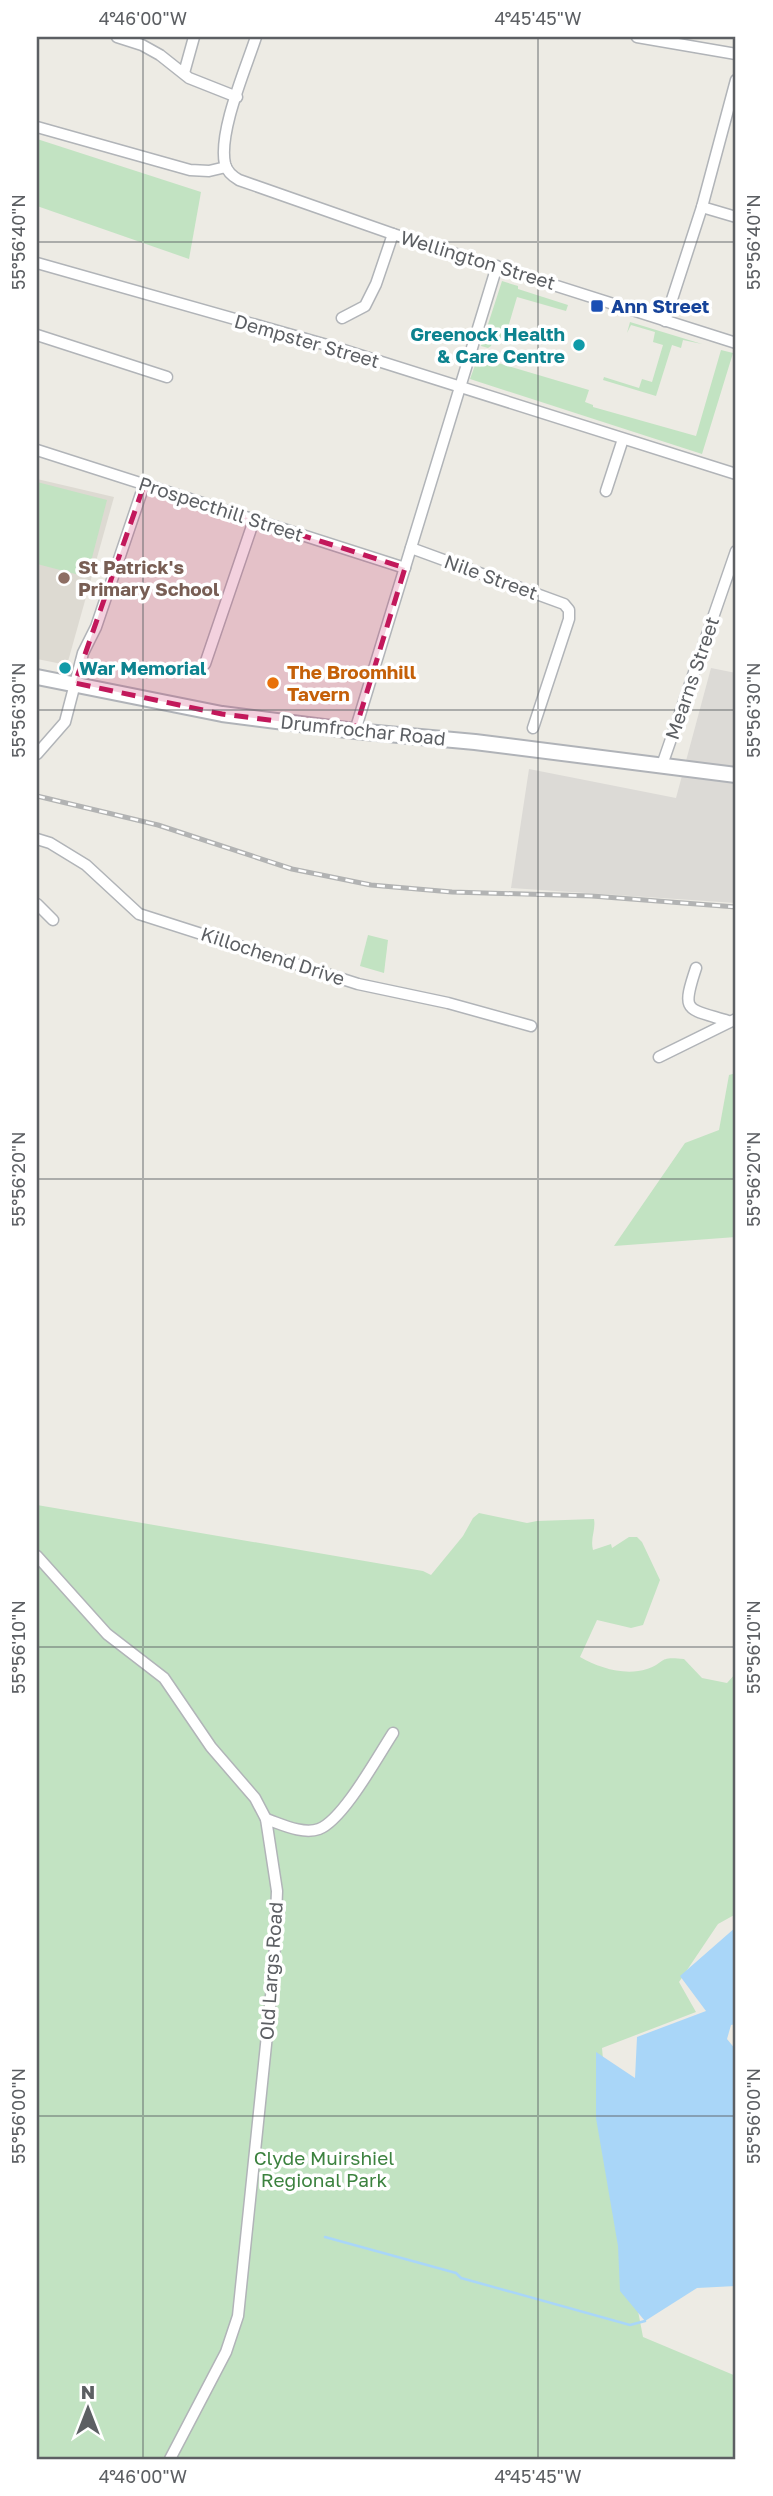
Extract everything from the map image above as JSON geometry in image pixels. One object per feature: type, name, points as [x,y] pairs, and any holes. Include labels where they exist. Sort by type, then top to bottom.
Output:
[{"type":"main road","name":"Drumfrochar Road","points":[[37,677],[222,714],[736,775]]},
{"type":"street","points":[[117,37],[142,45],[189,78],[237,97]]},
{"type":"street","points":[[184,73],[194,37]]},
{"type":"street","points":[[37,127],[190,170],[209,172],[226,167],[224,147],[256,37]]},
{"type":"street","points":[[638,37],[736,54]]},
{"type":"street","points":[[664,321],[702,207],[736,80]]},
{"type":"street","name":"Wellington Street","points":[[226,167],[231,175],[239,180],[393,233],[736,343]]},
{"type":"street","points":[[702,207],[736,217]]},
{"type":"street","points":[[342,318],[365,306],[376,284],[393,233]]},
{"type":"street","name":"Dempster Street","points":[[37,263],[334,347],[736,474]]},
{"type":"street","points":[[355,731],[458,386],[497,266]]},
{"type":"street","points":[[37,335],[167,377]]},
{"type":"street","points":[[606,491],[623,439]]},
{"type":"street","name":"Prospecthill Street","points":[[37,450],[405,568]]},
{"type":"street","points":[[37,754],[65,722],[83,653],[96,627],[144,485]]},
{"type":"street","points":[[205,664],[254,520]]},
{"type":"street","name":"Nile Street","points":[[411,548],[565,604],[569,610],[569,619],[533,727]]},
{"type":"street","name":"Mearns Street","points":[[662,765],[736,551]]},
{"type":"street","name":"Killochend Drive","points":[[37,839],[50,843],[86,866],[139,914],[358,984],[448,1003],[531,1026]]},
{"type":"street","points":[[37,904],[53,920]]},
{"type":"street","points":[[696,968],[686,997],[688,1002],[695,1011],[732,1020]]},
{"type":"street","points":[[659,1057],[732,1020]]},
{"type":"street","name":"Old Largs Road","points":[[37,1556],[107,1634],[164,1678],[211,1747],[255,1798],[266,1819],[277,1891],[274,1967],[238,2316],[226,2352],[170,2459]]},
{"type":"street","points":[[266,1819],[304,1830],[318,1830],[337,1817],[393,1733]]},
{"type":"highlighted area","points":[[144,485],[405,568],[355,731],[222,714],[75,683]]},
{"type":"shaded area","name":"St Patrick's Primary School","points":[[37,479],[114,497],[67,665],[37,659]]},
{"type":"shaded area","points":[[711,668],[736,673],[736,903],[511,888],[529,769],[676,798]]},
{"type":"green space","points":[[37,139],[201,192],[189,259],[37,206]]},
{"type":"green space","points":[[502,281],[568,305],[566,311],[517,297],[504,341],[494,338],[488,348],[481,346]]},
{"type":"green space","points":[[630,322],[702,344],[683,340],[681,348],[672,345],[656,396],[603,380],[604,377],[639,388],[642,379],[652,382],[663,345],[653,342],[655,332],[631,325],[627,333]]},
{"type":"green space","points":[[721,350],[733,353],[702,454],[470,379],[478,357],[488,360],[491,358],[498,360],[498,363],[589,390],[585,402],[593,407],[696,436]]},
{"type":"green space","points":[[37,482],[107,500],[87,577],[37,564]]},
{"type":"green space","points":[[368,935],[388,940],[384,973],[360,966]]},
{"type":"green space","points":[[736,1073],[736,1237],[614,1246],[685,1143],[719,1130],[729,1075]]},
{"type":"green space","name":"Clyde Muirshiel Regional Park","points":[[37,1505],[423,1571],[431,1575],[479,1513],[527,1523],[594,1519],[593,1550],[611,1544],[612,1548],[629,1537],[637,1537],[642,1542],[660,1580],[643,1625],[631,1628],[597,1620],[580,1657],[604,1667],[630,1672],[647,1669],[666,1659],[684,1659],[702,1678],[727,1683],[736,1673],[736,1914],[718,1924],[679,1982],[696,2012],[602,2048],[614,2185],[643,2337],[736,2376],[736,2459],[37,2459]]},
{"type":"water","points":[[736,1927],[736,2024],[731,2025],[727,2039],[736,2050],[736,2286],[697,2288],[645,2321],[620,2291],[618,2246],[596,2118],[596,2052],[635,2078],[637,2037],[706,2011],[680,1976]]},
{"type":"waterway","points":[[325,2237],[630,2325],[645,2321]]},
{"type":"railway","points":[[37,796],[158,825],[292,869],[371,885],[452,892],[592,896],[736,907]]},
{"type":"place","name":"Ann Street","points":[[597,306]]},
{"type":"place","name":"Greenock Health & Care Centre","points":[[579,345]]},
{"type":"place","name":"St Patrick's Primary School","points":[[64,578]]},
{"type":"place","name":"War Memorial","points":[[65,668]]},
{"type":"place","name":"The Broomhill Tavern","points":[[273,683]]}]
